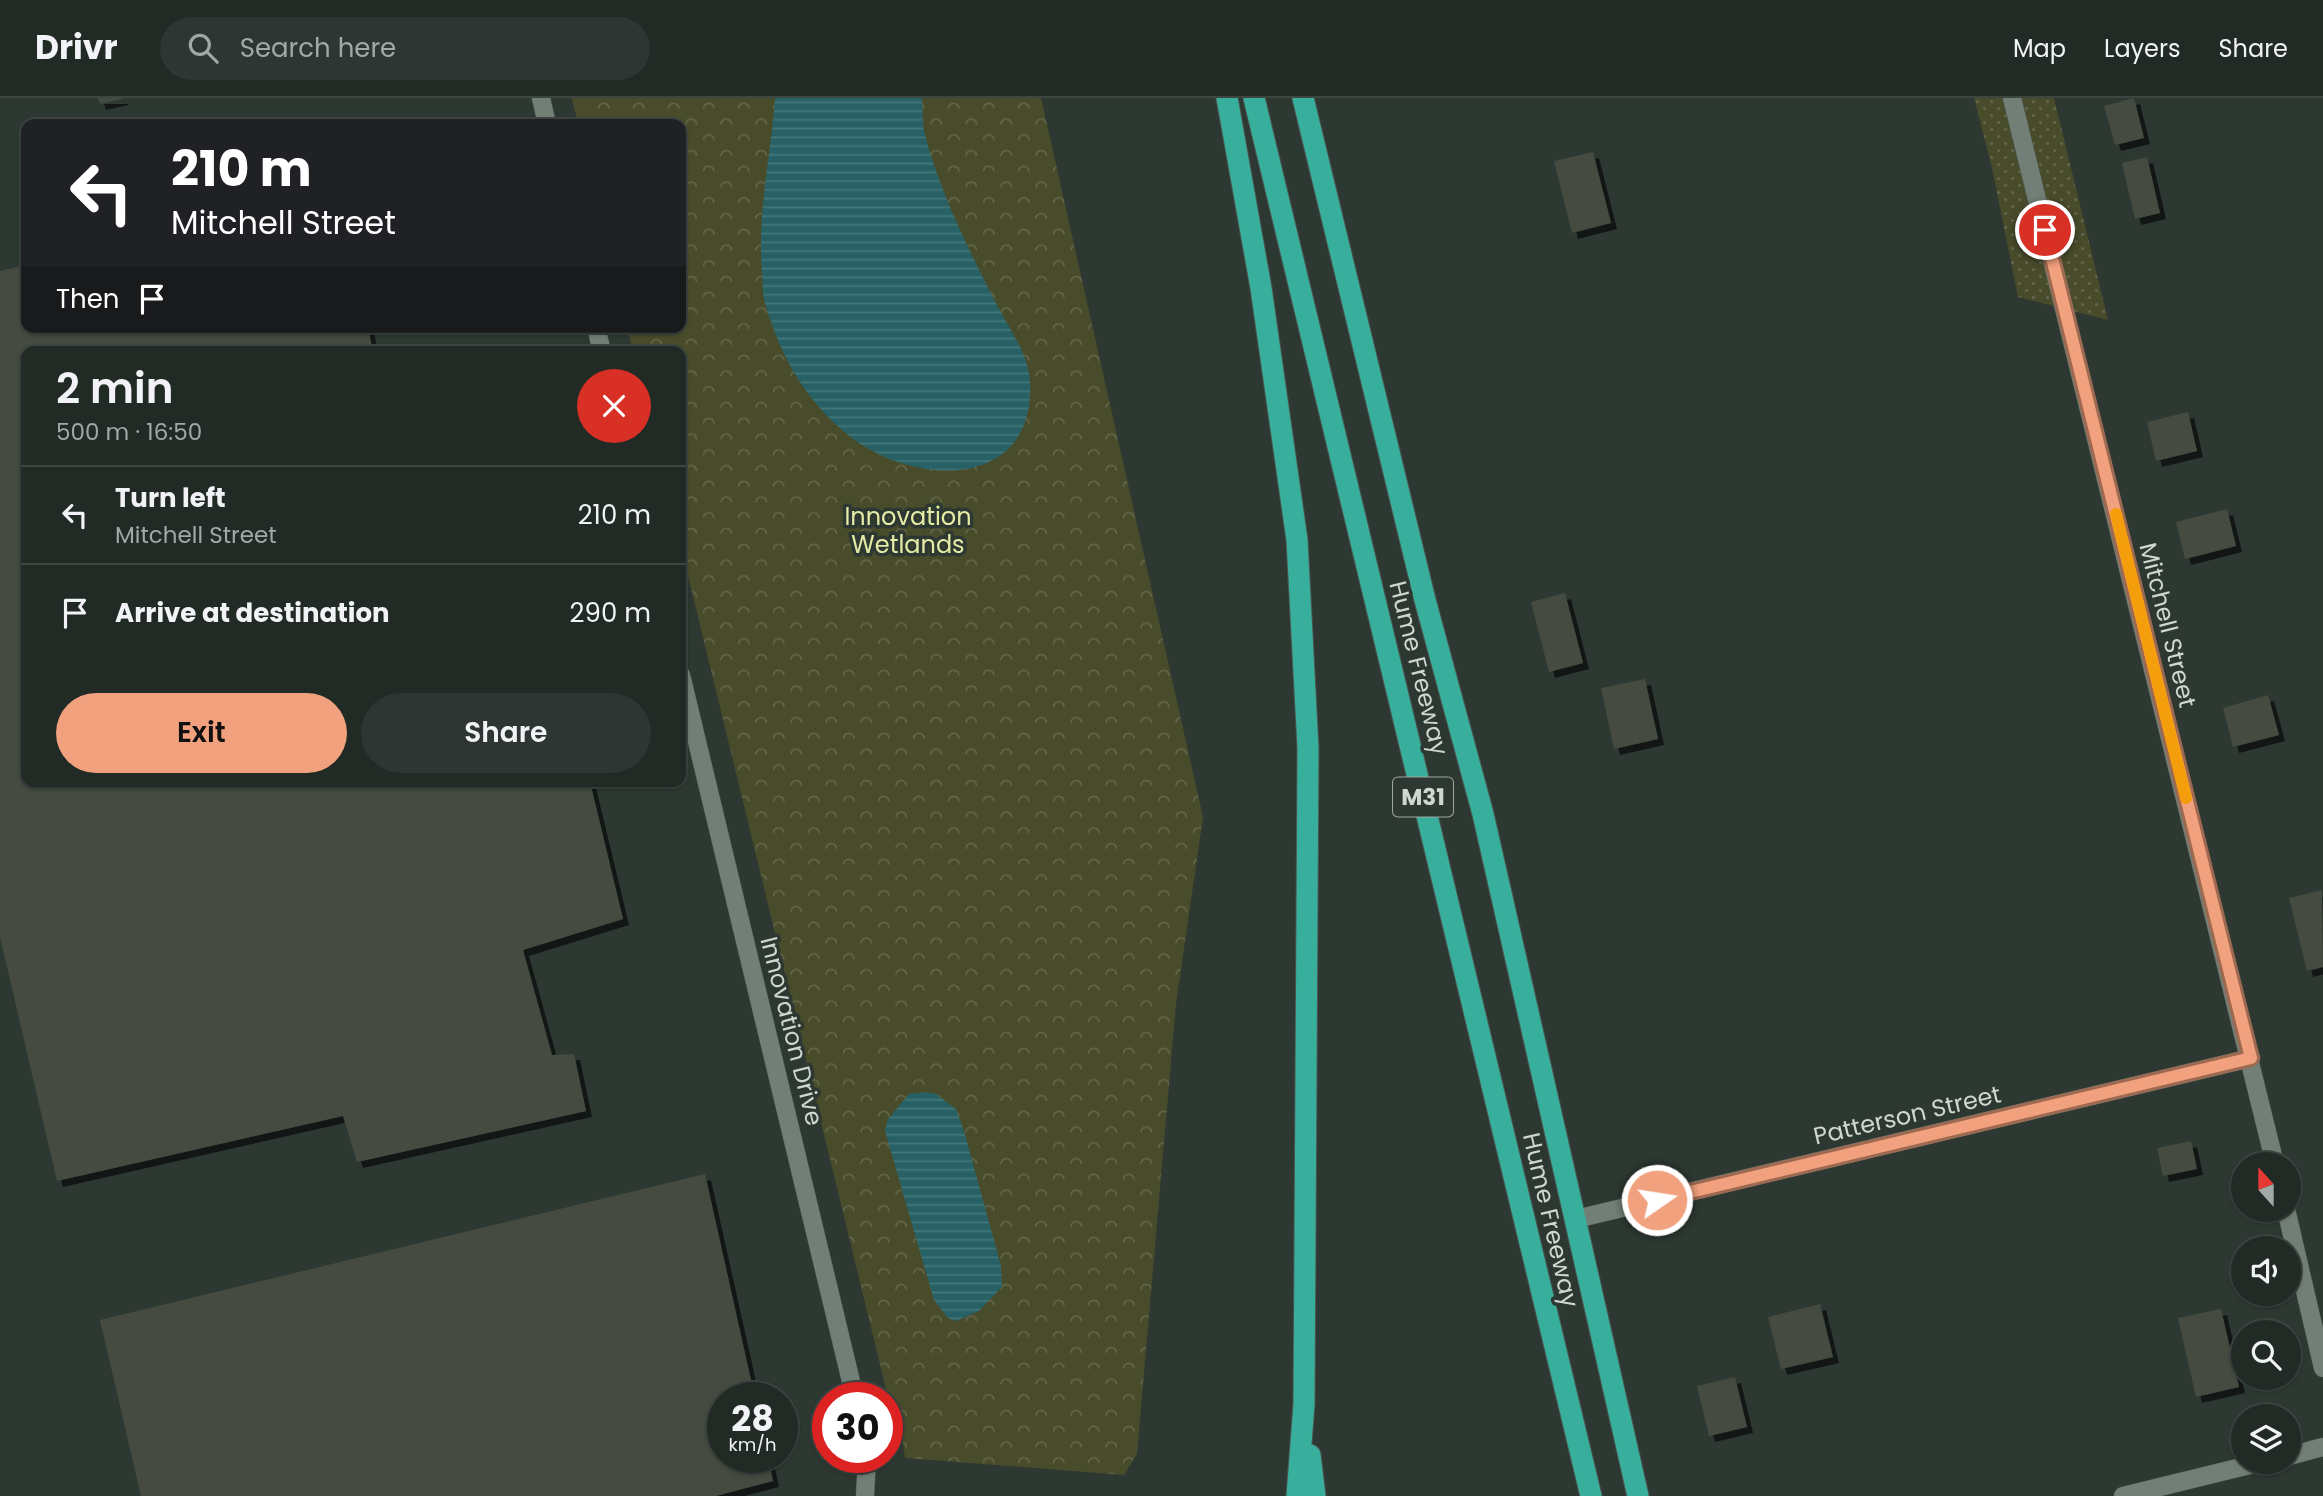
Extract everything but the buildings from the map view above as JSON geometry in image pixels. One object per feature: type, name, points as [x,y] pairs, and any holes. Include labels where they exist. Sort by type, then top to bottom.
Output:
[{"type":"highway","points":[[1227,98],[1261,288],[1297,540],[1308,748],[1304,1404],[1297,1496]]},
{"type":"highway","name":"Hume Freeway","points":[[1254,98],[1591,1496]]},
{"type":"highway","name":"Hume Freeway","points":[[1303,98],[1425,600],[1483,814],[1639,1496]]},
{"type":"highway","points":[[1304,1404],[1315,1496]]},
{"type":"street","points":[[541,98],[546,119]]},
{"type":"street","name":"Mitchell Street","points":[[2012,98],[2272,1152]]},
{"type":"street","name":"Innovation Drive","points":[[686,696],[851,1382]]},
{"type":"street","name":"Patterson Street","points":[[1576,1219],[2251,1058]]},
{"type":"street","points":[[2289,1222],[2323,1368]]},
{"type":"street","points":[[2301,1453],[2323,1447]]},
{"type":"street","points":[[2123,1496],[2231,1470]]},
{"type":"street","points":[[865,1496],[866,1473]]},
{"type":"green space","name":"Innovation Wetlands","points":[[572,98],[1041,98],[1203,817],[1176,1004],[1137,1454],[1124,1475],[905,1458],[903,1382],[884,1382],[686,568],[686,346],[632,346],[628,333],[686,333],[686,119],[577,119]]},
{"type":"green space","points":[[1974,98],[2054,98],[2108,320],[2018,297],[1992,168]]},
{"type":"water","points":[[775,98],[922,98],[925,135],[947,200],[1022,352],[1029,372],[1026,417],[1013,443],[993,460],[967,469],[938,470],[908,465],[879,454],[836,425],[797,378],[771,323],[763,291],[761,228]]},
{"type":"water","points":[[909,1094],[936,1094],[956,1109],[1001,1266],[1002,1287],[979,1311],[956,1321],[948,1318],[934,1300],[885,1131],[888,1119]]},
{"type":"slow traffic","points":[[2116,514],[2186,798]]},
{"type":"route","points":[[1657,1200],[2251,1058],[2045,230]]}]
